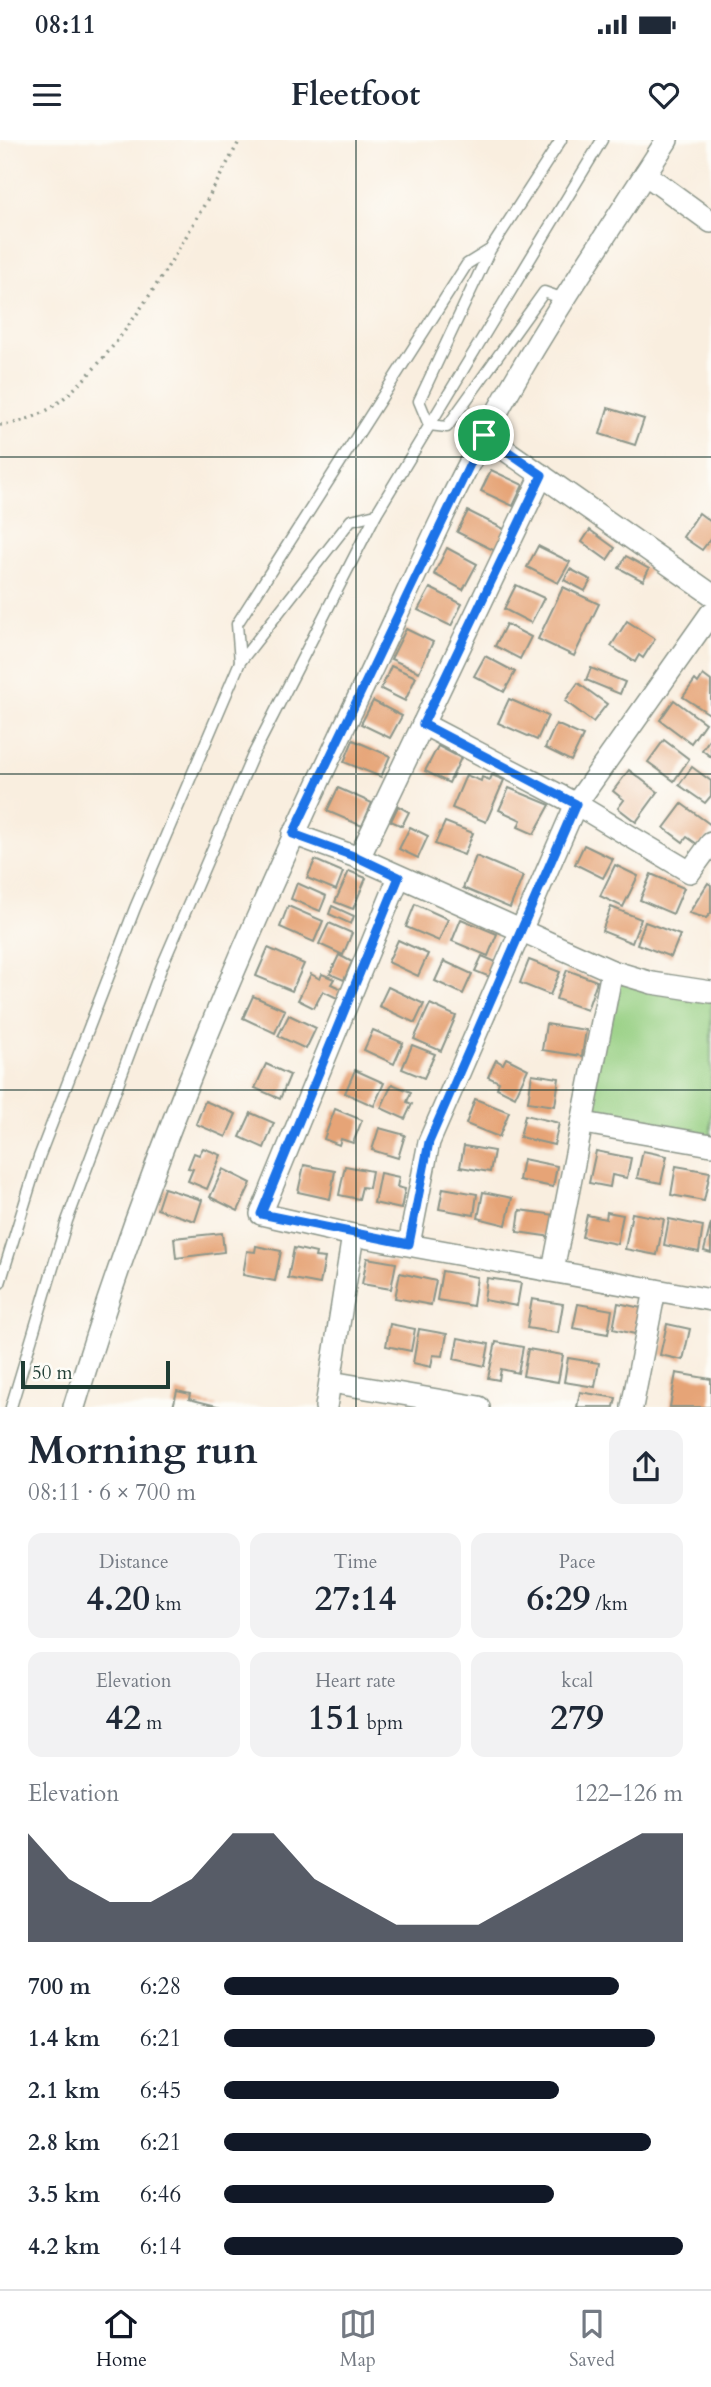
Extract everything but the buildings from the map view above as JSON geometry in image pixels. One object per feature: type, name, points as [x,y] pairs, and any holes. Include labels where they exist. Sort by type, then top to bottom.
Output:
[{"type":"street","points":[[74,1407],[98,1328],[167,1133],[293,834],[484,435],[564,299],[667,140]]},
{"type":"street","points":[[645,174],[711,222]]},
{"type":"street","points":[[484,435],[711,594]]},
{"type":"street","points":[[359,858],[542,475]]},
{"type":"street","points":[[409,1244],[429,1142],[576,804],[711,613]]},
{"type":"street","points":[[423,724],[576,804],[690,872],[711,844]]},
{"type":"street","points":[[293,834],[359,858],[612,971],[652,983],[711,992]]},
{"type":"street","points":[[399,877],[261,1214],[353,1235],[711,1300]]},
{"type":"street","points":[[553,1270],[612,971]]},
{"type":"street","points":[[584,1123],[711,1145]]},
{"type":"street","points":[[326,1407],[353,1235]]},
{"type":"street","points":[[632,1407],[655,1290]]},
{"type":"street","points":[[331,1381],[479,1407]]},
{"type":"lane","points":[[429,425],[419,401],[490,250],[561,140]]},
{"type":"lane","points":[[11,1407],[67,1221],[162,967],[252,757],[376,514],[601,140]]},
{"type":"lane","points":[[240,662],[237,624],[467,264],[490,250]]},
{"type":"lane","points":[[429,425],[447,427],[544,292],[564,299]]},
{"type":"lane","points":[[0,1283],[39,1157],[135,908],[240,662],[351,520],[376,514]]},
{"type":"path","points":[[0,425],[10,425],[52,407],[93,372],[196,218],[240,140]]},
{"type":"green space","points":[[612,971],[711,992],[711,1145],[584,1123]]},
{"type":"route","points":[[484,435],[542,475],[423,724],[576,804],[429,1142],[409,1244],[353,1235],[261,1214],[399,877],[359,858],[293,834],[484,435]]}]
